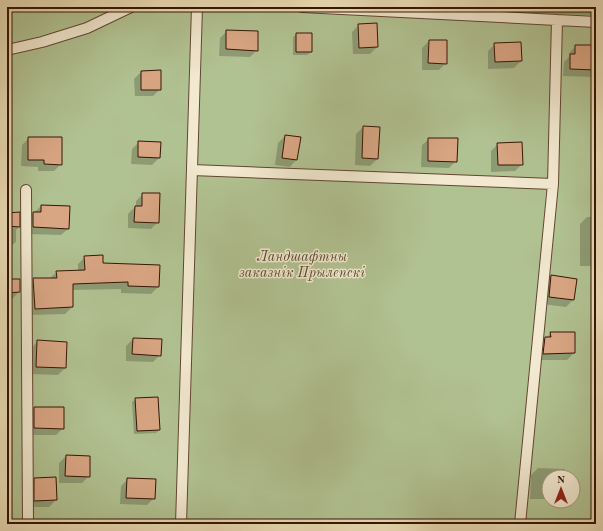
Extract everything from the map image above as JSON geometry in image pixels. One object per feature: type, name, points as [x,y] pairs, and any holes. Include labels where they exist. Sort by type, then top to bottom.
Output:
[{"type":"lane","points":[[7,50],[42,42],[87,28],[131,7]]},
{"type":"lane","points":[[181,524],[197,7]]},
{"type":"lane","points":[[302,7],[596,22]]},
{"type":"lane","points":[[520,524],[553,184],[557,20]]},
{"type":"lane","points":[[192,170],[553,184]]},
{"type":"lane","points":[[26,190],[28,524]]},
{"type":"green space","name":"Ландшафтны заказнік Прылепскі","points":[[7,7],[596,7],[596,524],[7,524]]},
{"type":"building","points":[[377,23],[378,47],[359,48],[358,24]]},
{"type":"building","points":[[226,30],[258,31],[258,51],[226,49]]},
{"type":"building","points":[[296,33],[312,33],[312,52],[296,52]]},
{"type":"building","points":[[429,40],[447,40],[447,64],[428,63]]},
{"type":"building","points":[[521,42],[522,61],[495,62],[494,43]]},
{"type":"building","points":[[575,45],[596,45],[596,70],[570,69],[570,54],[575,54]]},
{"type":"building","points":[[161,70],[161,90],[141,90],[141,71]]},
{"type":"building","points":[[363,126],[380,127],[378,159],[362,158]]},
{"type":"building","points":[[285,135],[301,137],[297,160],[282,158]]},
{"type":"building","points":[[28,137],[62,137],[62,165],[44,164],[44,160],[28,160]]},
{"type":"building","points":[[428,138],[458,138],[457,162],[428,161]]},
{"type":"building","points":[[138,141],[161,142],[160,158],[138,157]]},
{"type":"building","points":[[522,142],[523,165],[498,165],[497,143]]},
{"type":"building","points":[[142,193],[160,193],[159,223],[134,222],[135,206],[142,206]]},
{"type":"building","points":[[41,205],[70,206],[69,229],[33,227],[33,212],[41,212]]},
{"type":"building","points":[[20,212],[20,227],[7,226],[7,213]]},
{"type":"building","points":[[103,255],[103,263],[160,265],[159,287],[128,286],[128,282],[73,284],[73,307],[35,309],[33,278],[57,278],[56,271],[85,270],[84,256]]},
{"type":"building","points":[[551,275],[577,279],[574,300],[549,297]]},
{"type":"building","points":[[7,279],[20,279],[20,292],[7,293]]},
{"type":"building","points":[[550,332],[575,332],[575,353],[543,354],[545,337],[551,337]]},
{"type":"building","points":[[133,338],[162,339],[161,356],[132,354]]},
{"type":"building","points":[[37,340],[67,342],[66,368],[36,367]]},
{"type":"building","points":[[158,397],[160,430],[137,431],[135,398]]},
{"type":"building","points":[[34,407],[64,407],[64,429],[34,428]]},
{"type":"building","points":[[66,455],[90,456],[90,477],[65,476]]},
{"type":"building","points":[[56,477],[57,500],[34,501],[34,478]]},
{"type":"building","points":[[127,478],[156,479],[155,499],[126,498]]}]
